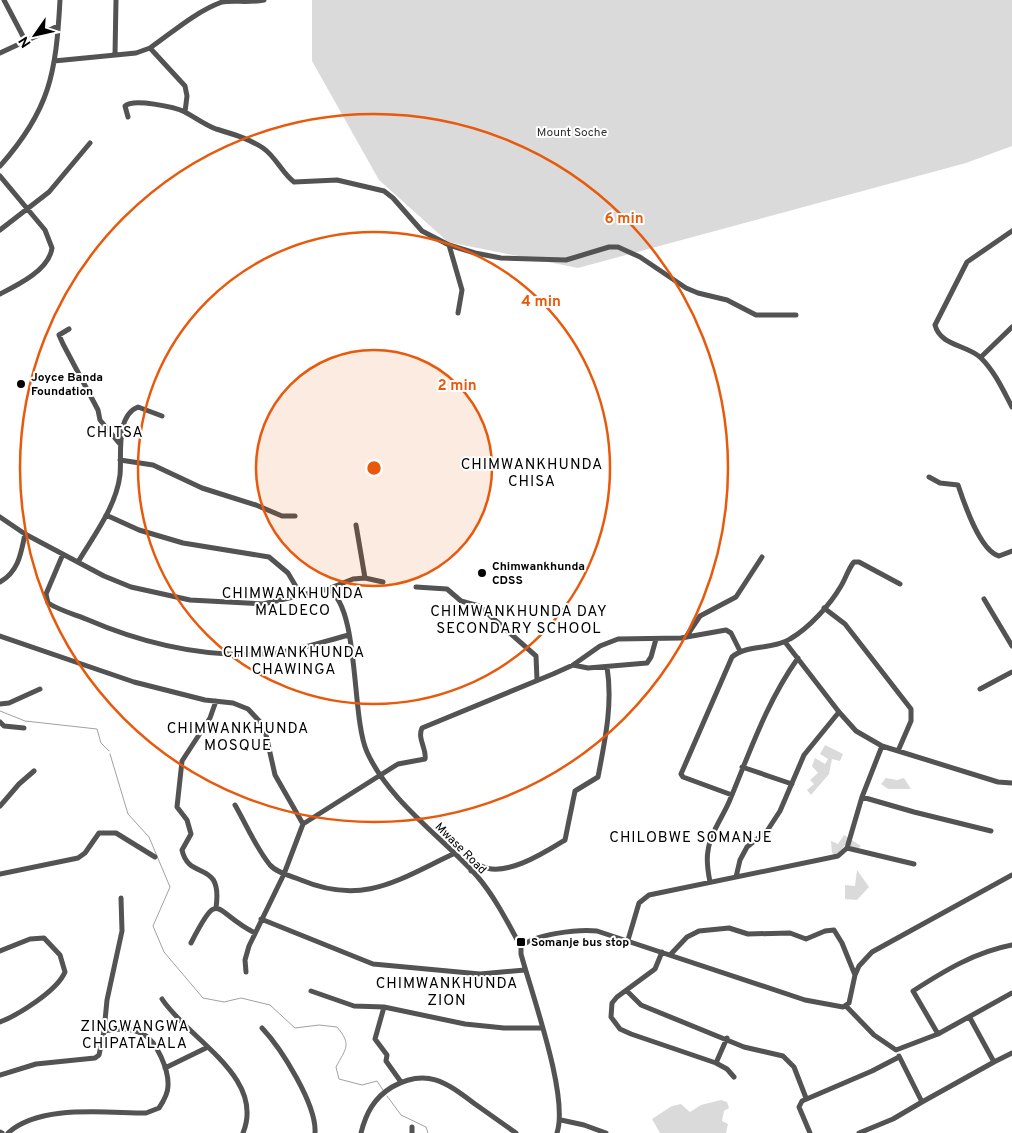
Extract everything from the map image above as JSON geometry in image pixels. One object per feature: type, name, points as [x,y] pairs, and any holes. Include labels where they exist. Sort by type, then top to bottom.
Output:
[{"type":"street","points":[[4,0],[26,42]]},
{"type":"street","points":[[0,166],[26,134],[41,107],[50,84],[60,0]]},
{"type":"street","points":[[115,55],[116,0]]},
{"type":"street","points":[[54,61],[136,53],[150,48],[193,16],[224,2],[250,3],[264,0]]},
{"type":"street","points":[[0,53],[58,26]]},
{"type":"street","points":[[150,48],[186,86],[185,112]]},
{"type":"street","points":[[128,117],[125,106],[131,102],[153,104],[185,112],[199,121],[261,147],[276,160],[294,182],[337,180],[384,191],[393,198],[422,231],[449,245],[489,256],[549,260],[576,259],[609,247],[618,247],[640,257],[686,288],[698,293],[727,300],[756,315],[796,315]]},
{"type":"street","points":[[0,230],[29,210],[49,192],[90,143]]},
{"type":"street","points":[[0,176],[29,210],[50,241],[50,255],[31,275],[0,294]]},
{"type":"street","points":[[1012,231],[967,262],[936,320],[935,326],[940,336],[980,357],[998,379],[1012,407]]},
{"type":"street","points":[[449,245],[462,290],[458,313]]},
{"type":"street","points":[[980,357],[1012,327]]},
{"type":"street","points":[[69,329],[59,335],[98,410],[100,420],[119,443]]},
{"type":"street","points":[[78,562],[106,516],[117,489],[120,460],[119,443],[123,428],[135,407],[162,416]]},
{"type":"street","points":[[120,460],[153,465],[202,488],[256,505],[282,516],[295,516]]},
{"type":"street","points":[[928,478],[940,483],[958,485],[972,523],[992,553],[999,556],[1012,551]]},
{"type":"street","points":[[106,516],[139,530],[183,543],[269,557],[288,573],[300,596]]},
{"type":"street","points":[[0,517],[25,534],[104,576],[131,587],[190,600],[263,604],[328,589],[345,581],[365,578],[383,582]]},
{"type":"street","points":[[356,525],[365,578]]},
{"type":"street","points":[[0,582],[7,577],[19,562],[25,534]]},
{"type":"street","points":[[63,554],[46,594],[48,603],[110,629],[146,641],[183,650],[259,654],[290,650],[349,635]]},
{"type":"street","points":[[686,637],[700,616],[736,597],[762,557]]},
{"type":"street","points":[[732,795],[683,777],[681,774],[730,660],[740,651],[766,648],[785,642],[804,628],[840,588],[854,562],[859,562],[900,584]]},
{"type":"street","points":[[416,587],[447,589],[461,601],[482,608],[536,656],[537,680]]},
{"type":"street","name":"Mwase Road","points":[[328,589],[336,596],[341,606],[349,635],[361,734],[368,754],[402,802],[471,871],[492,897],[521,947],[525,970],[559,1092],[561,1120],[557,1133]]},
{"type":"street","points":[[984,599],[1012,646]]},
{"type":"street","points":[[824,608],[845,624],[911,709],[911,721],[898,751]]},
{"type":"street","points":[[246,972],[246,954],[284,874],[303,824],[404,761],[423,760],[426,757],[421,740],[422,728],[572,665],[594,650],[618,640],[686,637],[728,630],[740,651]]},
{"type":"street","points":[[0,636],[134,682],[216,701],[238,704],[258,717],[264,726],[275,775],[303,824]]},
{"type":"street","points":[[572,665],[588,668],[647,663],[651,657],[656,639]]},
{"type":"street","points":[[785,642],[856,731],[882,746],[998,782],[1012,783]]},
{"type":"street","points":[[710,882],[707,861],[710,840],[732,795],[764,713],[779,685],[798,658]]},
{"type":"street","points":[[471,871],[481,866],[489,870],[512,867],[525,860],[537,858],[565,840],[576,791],[598,776],[609,716],[610,700],[606,667]]},
{"type":"street","points":[[980,689],[1012,672]]},
{"type":"street","points":[[0,704],[9,703],[40,689]]},
{"type":"street","points":[[216,701],[210,718],[182,761],[177,807],[186,820],[191,834],[182,850],[183,856],[188,863],[216,882],[218,889],[216,908]]},
{"type":"street","points":[[736,876],[743,853],[773,823],[792,784],[797,766],[839,712]]},
{"type":"street","points":[[0,722],[4,726],[24,728]]},
{"type":"street","points":[[628,940],[639,903],[644,898],[675,888],[838,856],[847,848],[862,797],[882,746]]},
{"type":"street","points":[[742,768],[792,784]]},
{"type":"street","points":[[0,806],[18,784],[34,771]]},
{"type":"street","points":[[862,797],[991,831]]},
{"type":"street","points":[[235,805],[270,865],[284,874],[332,890],[367,890],[395,881],[453,854]]},
{"type":"street","points":[[0,874],[78,858],[85,853],[98,833],[116,834],[155,857]]},
{"type":"street","points":[[847,848],[914,864]]},
{"type":"street","points":[[846,1006],[851,998],[855,975],[859,966],[872,952],[1012,875]]},
{"type":"street","points":[[0,1075],[36,1064],[95,1058],[101,1051],[107,1000],[122,932],[121,898]]},
{"type":"street","points":[[191,943],[205,915],[209,910],[216,908],[223,910],[238,923],[255,932]]},
{"type":"street","points":[[262,919],[373,964],[480,974],[525,970]]},
{"type":"street","points":[[670,955],[687,937],[699,931],[729,928],[748,934],[790,933],[806,939],[825,931],[834,930],[842,943],[855,975]]},
{"type":"street","points":[[521,947],[532,939],[581,930],[597,931],[805,1000],[838,1007],[846,1006]]},
{"type":"street","points":[[0,952],[30,939],[44,938],[60,955],[65,972],[58,982],[21,1013],[0,1022]]},
{"type":"street","points":[[938,1034],[913,991],[975,956],[1012,945]]},
{"type":"street","points":[[662,952],[655,969],[617,997],[610,1010],[611,1017],[620,1029],[716,1063],[727,1069],[734,1077]]},
{"type":"street","points":[[311,991],[354,1006],[384,1008],[484,1027],[542,1028]]},
{"type":"street","points":[[627,991],[641,1005],[727,1038],[744,1047],[776,1053],[790,1061],[806,1098]]},
{"type":"street","points":[[896,1050],[938,1034],[970,1018],[1012,993]]},
{"type":"street","points":[[162,999],[169,1009],[208,1047],[239,1083],[244,1092],[247,1117],[242,1133]]},
{"type":"street","points":[[846,1006],[874,1035],[896,1050],[922,1102]]},
{"type":"street","points":[[384,1008],[375,1038],[387,1055],[386,1060],[401,1082]]},
{"type":"street","points":[[970,1018],[994,1062]]},
{"type":"street","points":[[8,1133],[24,1121],[56,1114],[153,1112],[164,1102],[168,1091],[165,1068],[154,1045],[143,1034],[127,1028],[104,1031]]},
{"type":"street","points":[[262,1028],[278,1047],[298,1083],[313,1114],[315,1133]]},
{"type":"street","points":[[716,1063],[727,1038]]},
{"type":"street","points":[[165,1068],[208,1047]]},
{"type":"street","points":[[859,1133],[893,1119],[1012,1053]]},
{"type":"street","points":[[810,1133],[799,1107],[802,1101],[900,1057]]},
{"type":"street","points":[[362,1133],[365,1119],[376,1100],[383,1093],[401,1082],[422,1077],[441,1080],[516,1133]]},
{"type":"street","points":[[561,1120],[584,1125],[606,1133]]},
{"type":"green space","name":"Mount Soche","points":[[312,0],[1012,0],[1012,146],[966,163],[578,268],[448,242],[379,180],[312,61]]},
{"type":"green space","points":[[825,745],[843,754],[840,761],[832,759],[829,774],[811,795],[807,790],[814,784],[810,780],[818,773],[812,766],[815,758],[825,764],[828,759],[820,754]]},
{"type":"green space","points":[[886,778],[897,780],[904,778],[911,789],[888,789],[881,784]]},
{"type":"green space","points":[[844,835],[861,846],[856,850],[849,845],[849,840],[836,856],[832,853],[831,841],[838,844]]},
{"type":"green space","points":[[857,870],[869,887],[857,900],[845,899],[845,885],[855,886]]},
{"type":"green space","points":[[721,1100],[727,1102],[729,1108],[724,1111],[722,1121],[728,1124],[726,1133],[660,1133],[652,1119],[672,1106],[681,1104],[690,1112],[701,1105]]},
{"type":"waterway","points":[[0,711],[25,721],[97,729],[101,743],[109,751]]},
{"type":"waterway","points":[[110,754],[128,814],[149,837],[170,887],[153,926],[164,952],[203,998],[224,1002],[241,998],[270,1005],[295,1028],[319,1025],[337,1027],[345,1038],[346,1043],[345,1051],[336,1067],[339,1079],[362,1085],[377,1081],[383,1090]]},
{"type":"waterway","points":[[387,1096],[401,1115],[426,1127],[428,1133]]},
{"type":"place","name":"Joyce Banda Foundation","points":[[21,384]]},
{"type":"place","name":"Chimwankhunda CDSS","points":[[482,573]]},
{"type":"place","name":"Somanje bus stop","points":[[521,942]]},
{"type":"district","name":"CHITSA","points":[[115,432]]},
{"type":"district","name":"CHIMWANKHUNDA CHISA","points":[[532,472]]},
{"type":"district","name":"CHIMWANKHUNDA MALDECO","points":[[293,602]]},
{"type":"district","name":"CHIMWANKHUNDA DAY SECONDARY SCHOOL","points":[[519,620]]},
{"type":"district","name":"CHIMWANKHUNDA CHAWINGA","points":[[294,660]]},
{"type":"district","name":"CHIMWANKHUNDA MOSQUE","points":[[238,736]]},
{"type":"district","name":"CHILOBWE SOMANJE","points":[[691,837]]},
{"type":"district","name":"CHIMWANKHUNDA ZION","points":[[447,992]]},
{"type":"district","name":"ZINGWANGWA CHIPATALALA","points":[[135,1034]]}]
